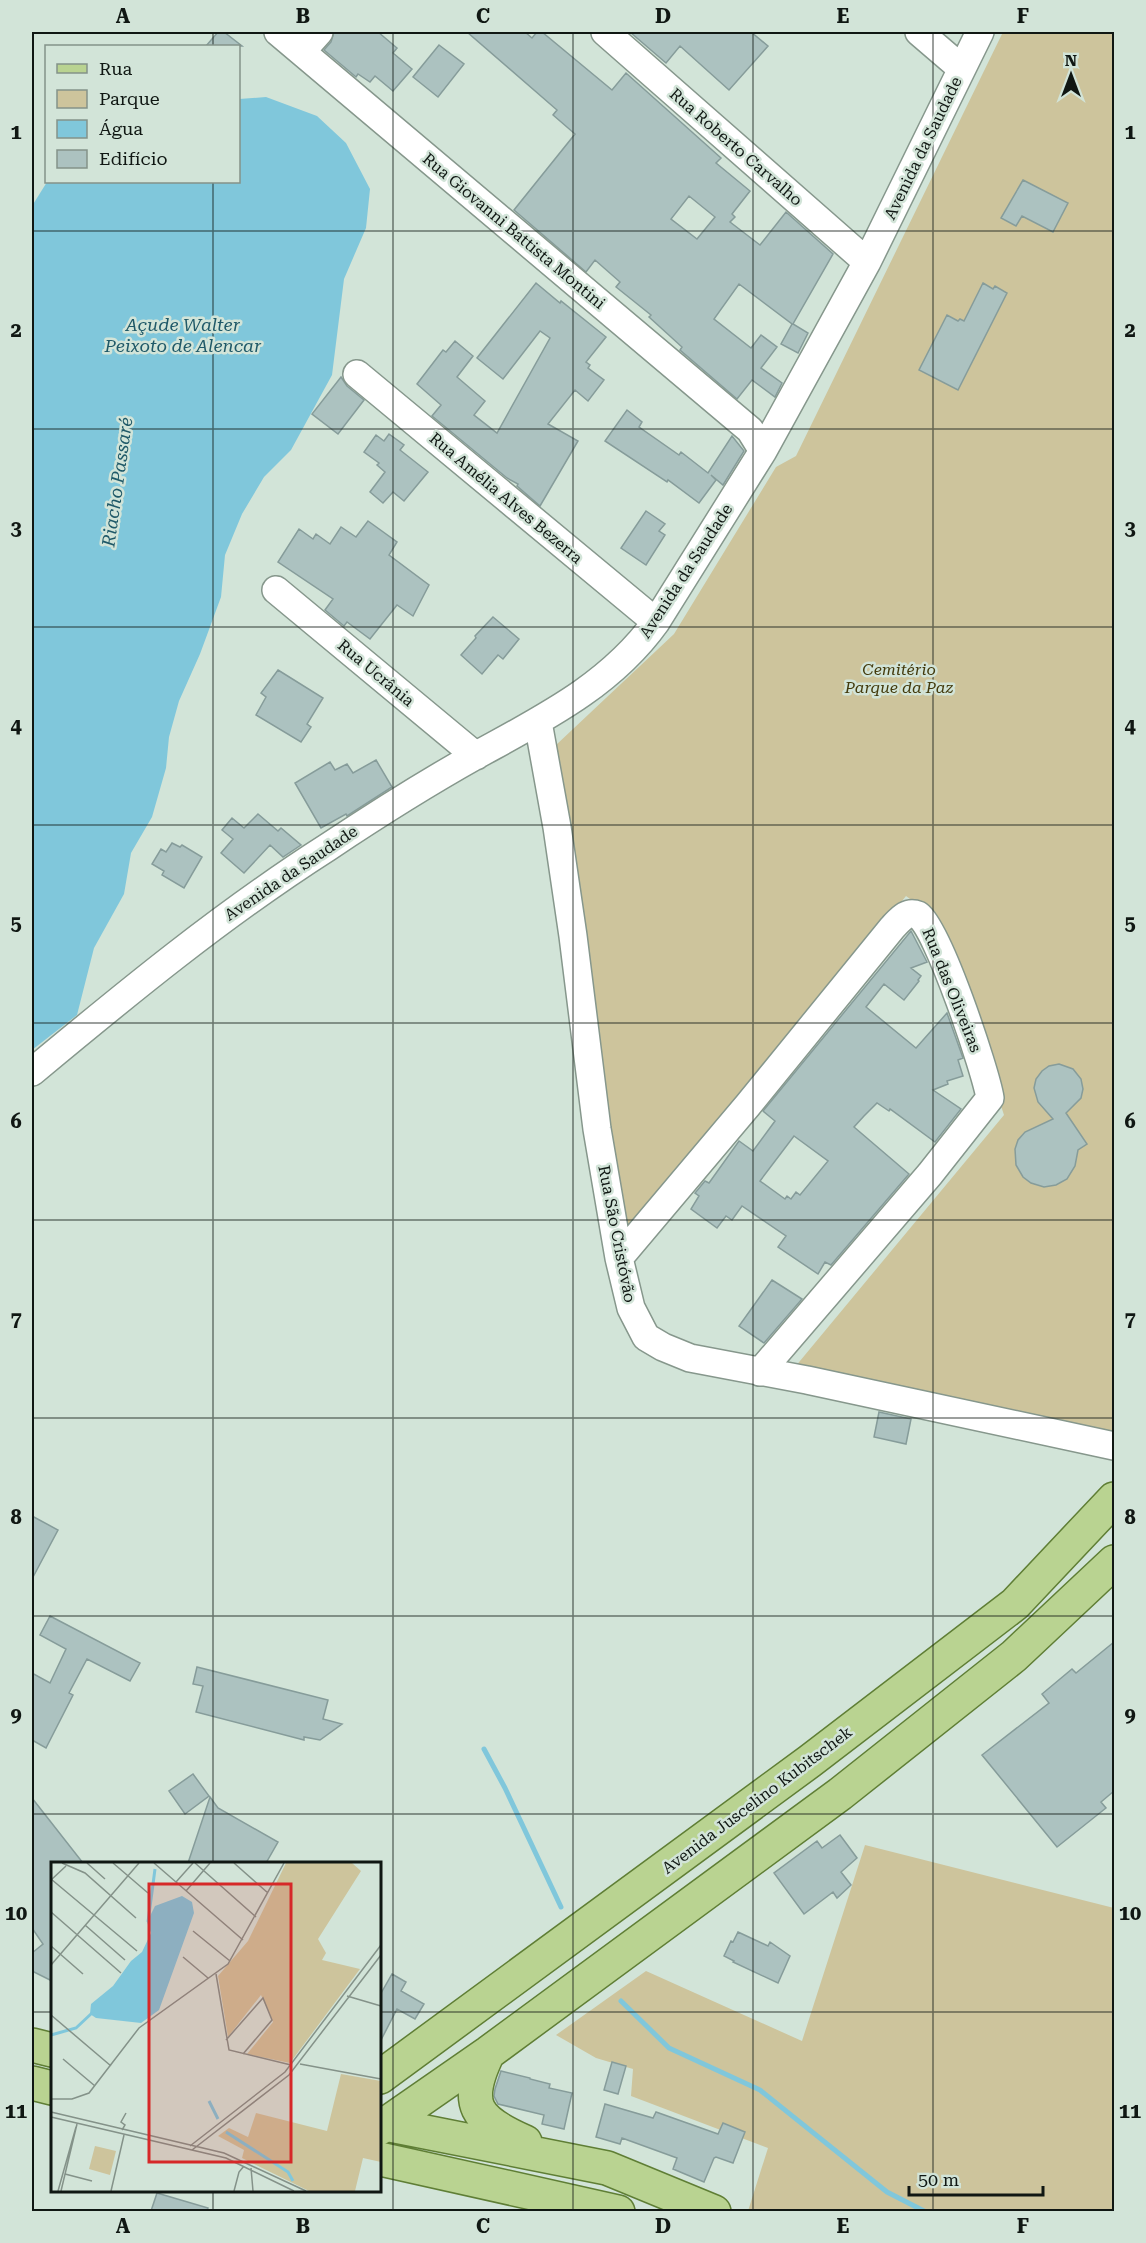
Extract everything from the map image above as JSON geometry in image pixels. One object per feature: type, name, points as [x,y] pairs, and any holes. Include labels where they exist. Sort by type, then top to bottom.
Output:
[{"type":"main road","name":"Avenida Juscelino Kubitschek","points":[[381,2076],[810,1761],[1015,1604],[1110,1513]]},
{"type":"main road","points":[[381,2125],[488,2053],[863,1776],[1014,1656],[1114,1562]]},
{"type":"main road","points":[[32,2045],[51,2050]]},
{"type":"main road","points":[[488,2053],[476,2082],[474,2096],[485,2119],[497,2130],[537,2146],[607,2168],[714,2211]]},
{"type":"main road","points":[[32,2083],[51,2088]]},
{"type":"main road","points":[[381,2125],[607,2168]]},
{"type":"main road","points":[[381,2158],[618,2211]]},
{"type":"street","name":"Rua Giovanni Battista Montini","points":[[278,32],[310,41],[761,439]]},
{"type":"street","name":"Rua Roberto Carvalho","points":[[605,32],[867,262]]},
{"type":"street","points":[[919,32],[961,68]]},
{"type":"street","name":"Avenida da Saudade","points":[[32,1072],[97,1018],[260,891],[410,794],[568,704],[600,681],[636,648],[656,622],[761,439],[867,262],[980,32]]},
{"type":"street","name":"Rua Amélia Alves Bezerra","points":[[357,374],[656,622]]},
{"type":"street","name":"Rua Ucrânia","points":[[276,590],[476,756]]},
{"type":"street","name":"Rua São Cristóvão","points":[[537,722],[557,827],[575,948],[597,1130],[619,1258],[631,1308],[646,1337],[690,1358],[1114,1446]]},
{"type":"street","name":"Rua das Oliveiras","points":[[619,1258],[741,1114],[892,928],[904,915],[911,914],[921,917],[931,930],[942,954],[984,1073],[990,1098],[908,1200],[760,1372]]},
{"type":"green space","name":"Cemitério Parque da Paz","points":[[1003,32],[1114,32],[1114,1437],[790,1373],[1004,1115],[941,922],[906,896],[634,1235],[621,1231],[556,745],[674,634],[776,467],[796,456]]},
{"type":"green space","points":[[865,1845],[1114,1908],[1114,2211],[748,2211],[768,2148],[631,2096],[633,2069],[596,2058],[556,2035],[646,1971],[802,2041]]},
{"type":"water","name":"Açude Walter Peixoto de Alencar","points":[[266,97],[317,116],[346,143],[370,189],[366,228],[344,279],[332,375],[291,450],[264,477],[242,514],[225,555],[221,597],[200,654],[179,701],[169,737],[166,768],[152,817],[131,853],[124,894],[94,948],[77,1015],[32,1050],[32,206],[46,183],[240,183],[240,99]]},
{"type":"building","points":[[218,32],[224,32],[242,46],[240,45],[207,45]]},
{"type":"building","points":[[334,32],[378,32],[397,48],[393,53],[412,69],[393,91],[375,76],[370,82],[358,74],[356,77],[324,50],[331,42]]},
{"type":"building","points":[[467,32],[525,32],[532,38],[537,32],[542,32],[612,90],[626,73],[721,158],[716,163],[750,191],[732,214],[735,217],[730,222],[760,245],[786,212],[833,254],[793,324],[808,333],[798,353],[781,344],[792,324],[739,284],[714,319],[751,348],[761,335],[777,347],[761,368],[782,383],[775,397],[752,380],[737,399],[680,350],[682,347],[649,317],[651,315],[616,287],[620,282],[595,260],[586,272],[514,210],[575,134],[553,115],[557,110]],"holes":[[[689,196],[715,217],[697,239],[671,219]]]},
{"type":"building","points":[[630,32],[751,32],[768,46],[729,90],[680,46],[666,63]]},
{"type":"building","points":[[439,45],[464,64],[438,97],[413,77]]},
{"type":"building","points":[[1023,180],[1068,203],[1053,232],[1022,216],[1016,226],[1001,218]]},
{"type":"building","points":[[536,283],[606,337],[586,362],[590,365],[588,368],[604,380],[588,401],[575,390],[548,424],[578,441],[540,506],[517,486],[518,484],[507,478],[432,416],[441,405],[417,384],[443,350],[446,352],[455,341],[473,356],[457,377],[485,401],[474,415],[497,433],[550,338],[540,331],[503,379],[477,358]]},
{"type":"building","points":[[983,283],[993,289],[995,286],[1007,293],[958,390],[919,370],[947,315],[958,321],[960,319],[964,321]]},
{"type":"building","points":[[341,377],[347,386],[364,400],[338,434],[312,414]]},
{"type":"building","points":[[627,410],[642,422],[639,427],[679,455],[681,452],[708,473],[732,436],[744,451],[723,485],[711,475],[716,480],[699,503],[668,480],[667,482],[605,441]]},
{"type":"building","points":[[389,434],[404,445],[400,450],[428,472],[404,501],[393,492],[383,503],[370,492],[385,472],[377,465],[379,463],[364,452],[376,435],[384,441]]},
{"type":"building","points":[[646,511],[665,524],[659,531],[665,535],[646,565],[621,548]]},
{"type":"building","points":[[368,521],[397,542],[389,555],[429,585],[413,616],[397,605],[370,639],[347,622],[344,626],[325,610],[333,599],[278,562],[299,529],[313,539],[316,534],[330,544],[341,527],[356,537]]},
{"type":"building","points":[[493,617],[519,639],[503,659],[498,655],[482,674],[461,655]]},
{"type":"building","points":[[278,670],[323,698],[307,724],[311,727],[301,742],[256,715],[266,697],[261,693]]},
{"type":"building","points":[[376,760],[392,787],[347,816],[346,814],[321,828],[295,783],[330,762],[335,770],[347,764],[353,773]]},
{"type":"building","points":[[258,814],[278,831],[281,828],[301,845],[283,857],[270,845],[244,873],[221,853],[233,839],[222,830],[232,818],[244,828]]},
{"type":"building","points":[[172,843],[180,847],[182,845],[202,857],[184,888],[162,875],[164,871],[152,864],[161,849],[166,852]]},
{"type":"building","points":[[911,931],[927,962],[911,968],[921,976],[919,981],[904,1000],[884,984],[866,1007],[916,1048],[947,1013],[963,1058],[958,1060],[963,1076],[947,1081],[948,1084],[933,1090],[961,1109],[935,1142],[890,1109],[889,1111],[877,1103],[854,1127],[909,1174],[831,1265],[825,1262],[818,1274],[778,1247],[786,1236],[742,1206],[732,1220],[726,1216],[717,1228],[691,1209],[699,1196],[695,1193],[705,1181],[709,1183],[739,1141],[753,1151],[775,1121],[763,1111]],"holes":[[[794,1136],[828,1161],[800,1195],[796,1192],[791,1199],[787,1196],[785,1199],[760,1181]]]},
{"type":"building","points":[[1059,1064],[1073,1069],[1081,1079],[1083,1089],[1081,1098],[1066,1113],[1087,1144],[1078,1150],[1075,1166],[1067,1179],[1056,1185],[1044,1187],[1031,1183],[1023,1177],[1016,1165],[1015,1149],[1018,1140],[1025,1132],[1053,1119],[1038,1102],[1034,1088],[1036,1079],[1042,1071],[1049,1066]]},
{"type":"building","points":[[772,1280],[802,1299],[764,1343],[739,1326]]},
{"type":"building","points":[[879,1412],[911,1419],[906,1444],[874,1437]]},
{"type":"building","points":[[32,1516],[58,1530],[32,1579]]},
{"type":"building","points":[[50,1616],[140,1663],[130,1681],[87,1659],[69,1693],[73,1695],[46,1748],[32,1740],[32,1673],[50,1683],[66,1649],[40,1635]]},
{"type":"building","points":[[1114,1642],[1114,1791],[1101,1802],[1106,1808],[1057,1847],[982,1755],[1049,1703],[1042,1694],[1072,1669],[1076,1673]]},
{"type":"building","points":[[197,1667],[328,1700],[323,1719],[342,1724],[320,1740],[304,1737],[304,1740],[196,1712],[203,1686],[193,1684]]},
{"type":"building","points":[[193,1774],[209,1796],[185,1814],[169,1791]]},
{"type":"building","points":[[210,1797],[218,1808],[278,1842],[267,1862],[188,1862]]},
{"type":"building","points":[[32,1798],[82,1862],[51,1862],[51,1980],[32,1971],[32,1953],[43,1944],[32,1928]]},
{"type":"building","points":[[840,1835],[857,1858],[841,1872],[851,1885],[837,1898],[833,1892],[804,1914],[774,1873],[817,1841],[822,1848]]},
{"type":"building","points":[[738,1932],[768,1946],[770,1942],[790,1956],[778,1983],[724,1956]]},
{"type":"building","points":[[392,1974],[406,1982],[401,1991],[424,2004],[415,2019],[397,2009],[381,2040],[381,1993]]},
{"type":"building","points":[[612,2062],[626,2066],[618,2094],[604,2090]]},
{"type":"building","points":[[501,2071],[550,2084],[549,2088],[572,2093],[564,2129],[542,2124],[544,2115],[498,2104],[494,2096]]},
{"type":"building","points":[[605,2104],[653,2118],[656,2112],[718,2134],[723,2123],[745,2132],[733,2163],[714,2158],[704,2182],[673,2169],[677,2158],[622,2138],[620,2144],[596,2137]]},
{"type":"building","points":[[157,2193],[208,2208],[207,2211],[151,2211]]},
{"type":"waterway","points":[[484,1749],[561,1907]]},
{"type":"waterway","points":[[621,2001],[669,2048],[760,2090],[887,2192],[926,2212]]},
{"type":"water label","name":"Riacho Passaré","points":[[117,482]]}]
